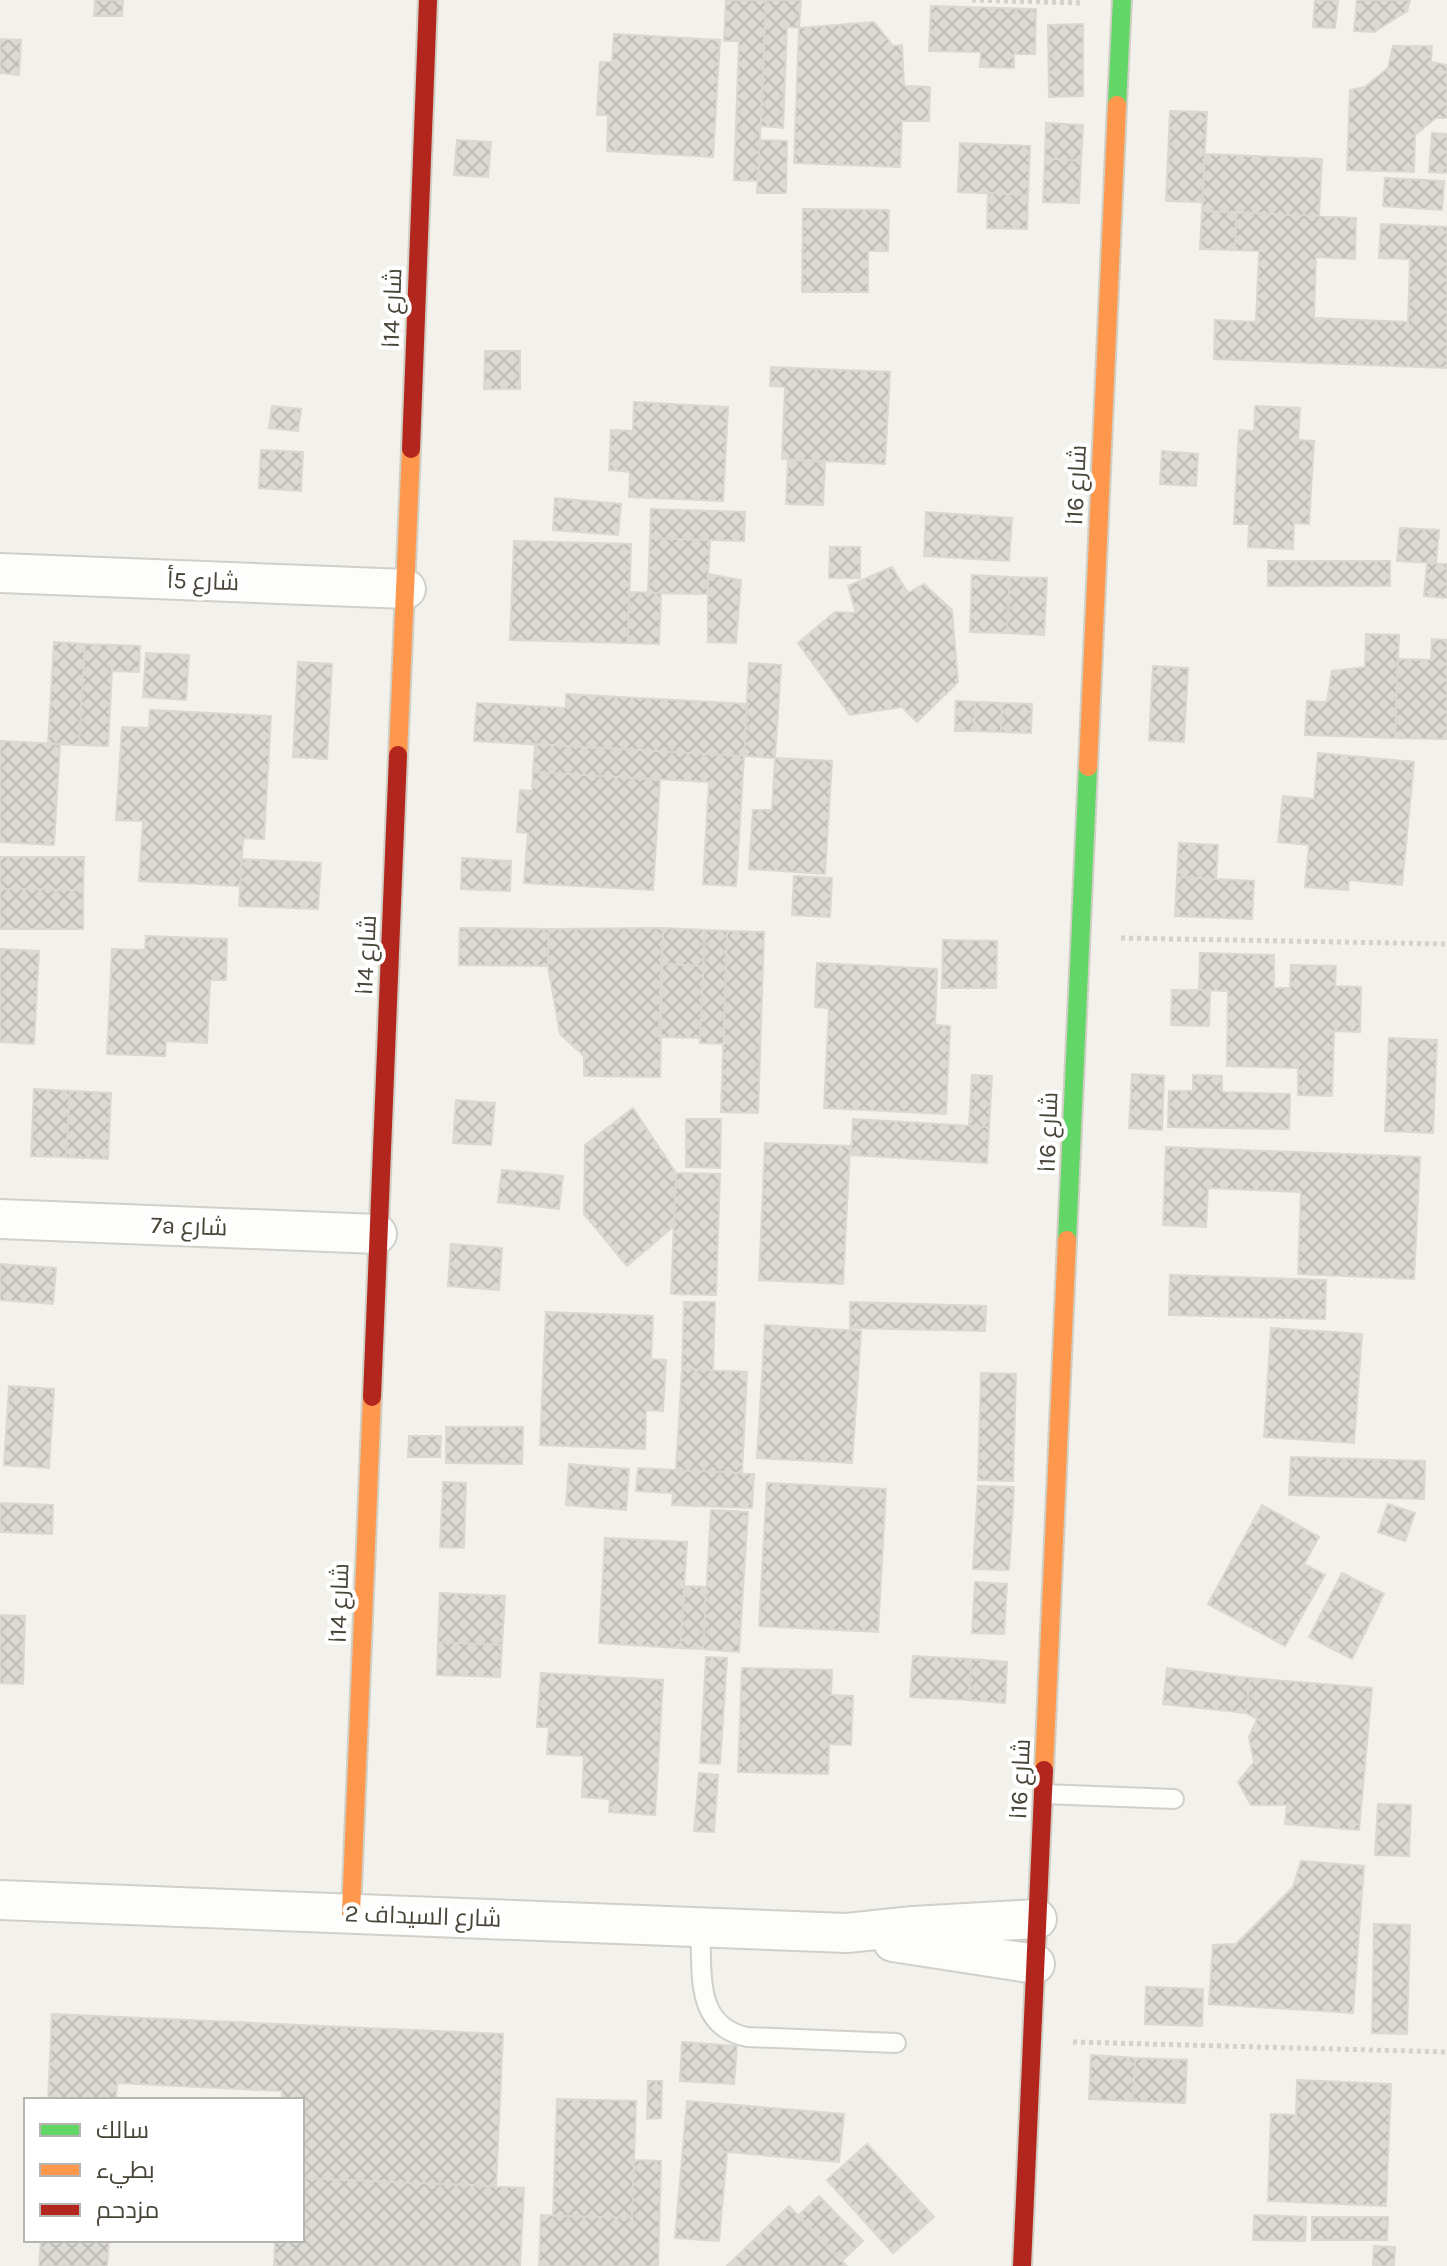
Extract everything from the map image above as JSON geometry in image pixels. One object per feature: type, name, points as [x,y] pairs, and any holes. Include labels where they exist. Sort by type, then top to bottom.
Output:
[{"type":"street","name":"شارع 14ا","points":[[351,1913],[428,0]]},
{"type":"street","name":"شارع 16ا","points":[[1022,2266],[1122,2]]},
{"type":"street","name":"شارع 5أ","points":[[0,573],[406,589]]},
{"type":"street","name":"7a شارع","points":[[0,1219],[377,1234]]},
{"type":"street","name":"شارع السيداف 2","points":[[0,1900],[847,1933],[1037,1919]]},
{"type":"street","name":"شارع السيداف 2","points":[[847,1933],[1035,1964]]},
{"type":"lane","points":[[1043,1794],[1174,1799]]},
{"type":"lane","points":[[700,1927],[705,2004],[711,2017],[733,2034],[896,2043]]},
{"type":"path","points":[[972,0],[1122,2]]},
{"type":"path","points":[[1080,937],[1447,944]]},
{"type":"path","points":[[1032,2041],[1447,2052]]},
{"type":"building","points":[[95,0],[123,0],[122,16],[94,16]]},
{"type":"building","points":[[726,0],[766,0],[758,181],[734,180],[739,41],[724,41]]},
{"type":"building","points":[[766,0],[801,0],[799,28],[787,27],[783,128],[761,126]]},
{"type":"building","points":[[1315,0],[1338,0],[1335,28],[1313,27]]},
{"type":"building","points":[[1357,0],[1410,0],[1407,11],[1374,32],[1354,31]]},
{"type":"building","points":[[931,6],[1036,9],[1035,54],[1014,54],[1014,68],[980,67],[981,52],[929,51]]},
{"type":"building","points":[[874,22],[893,46],[902,45],[904,86],[930,87],[929,121],[902,121],[900,167],[794,163],[799,28]]},
{"type":"building","points":[[1083,24],[1083,96],[1049,97],[1048,25]]},
{"type":"building","points":[[614,34],[720,40],[713,157],[607,151],[608,115],[597,115],[600,62],[612,62]]},
{"type":"building","points":[[0,39],[21,40],[19,75],[0,73]]},
{"type":"building","points":[[1393,46],[1432,46],[1431,62],[1447,65],[1447,118],[1436,118],[1415,135],[1414,172],[1347,170],[1350,90],[1365,87],[1388,68]]},
{"type":"building","points":[[1170,111],[1207,112],[1202,202],[1166,201]]},
{"type":"building","points":[[1046,123],[1083,125],[1081,161],[1045,158]]},
{"type":"building","points":[[1432,133],[1447,134],[1447,173],[1429,172]]},
{"type":"building","points":[[457,140],[491,142],[488,177],[454,175]]},
{"type":"building","points":[[760,140],[787,141],[786,193],[757,193]]},
{"type":"building","points":[[960,143],[1030,146],[1028,195],[958,192]]},
{"type":"building","points":[[1205,154],[1322,159],[1319,216],[1202,211]]},
{"type":"building","points":[[1045,158],[1081,161],[1079,203],[1043,202]]},
{"type":"building","points":[[1385,178],[1444,181],[1442,210],[1383,206]]},
{"type":"building","points":[[988,193],[1028,195],[1027,229],[987,228]]},
{"type":"building","points":[[803,209],[889,210],[888,251],[868,251],[868,292],[802,292]]},
{"type":"building","points":[[1202,211],[1236,212],[1235,250],[1200,249]]},
{"type":"building","points":[[1236,212],[1356,218],[1355,259],[1316,257],[1314,318],[1408,322],[1410,259],[1379,258],[1381,224],[1447,227],[1447,368],[1214,359],[1215,320],[1256,322],[1259,251],[1235,250]]},
{"type":"building","points":[[485,351],[520,351],[520,389],[484,389]]},
{"type":"building","points":[[771,367],[890,372],[885,464],[782,459],[785,387],[770,386]]},
{"type":"building","points":[[634,402],[728,407],[723,501],[629,497],[630,472],[609,470],[611,430],[633,431]]},
{"type":"building","points":[[272,406],[301,409],[298,431],[269,428]]},
{"type":"building","points":[[1255,406],[1300,408],[1298,440],[1314,441],[1309,524],[1294,523],[1293,549],[1248,547],[1249,524],[1234,524],[1239,430],[1254,431]]},
{"type":"building","points":[[261,450],[303,452],[301,491],[259,488]]},
{"type":"building","points":[[1162,451],[1198,454],[1196,486],[1160,484]]},
{"type":"building","points":[[788,460],[825,462],[823,505],[786,504]]},
{"type":"building","points":[[555,498],[621,504],[618,535],[553,530]]},
{"type":"building","points":[[651,509],[745,512],[744,541],[650,538]]},
{"type":"building","points":[[926,512],[1012,518],[1009,561],[924,556]]},
{"type":"building","points":[[1400,528],[1439,530],[1436,563],[1397,561]]},
{"type":"building","points":[[650,538],[710,540],[707,594],[648,593]]},
{"type":"building","points":[[514,541],[631,544],[628,643],[510,640]]},
{"type":"building","points":[[830,547],[860,547],[860,578],[829,578]]},
{"type":"building","points":[[1268,561],[1390,561],[1390,586],[1268,586]]},
{"type":"building","points":[[1427,563],[1447,564],[1447,598],[1424,596]]},
{"type":"building","points":[[892,567],[908,593],[924,584],[952,610],[958,682],[917,722],[902,707],[850,715],[798,643],[835,612],[856,613],[848,586]]},
{"type":"building","points":[[708,574],[741,580],[736,643],[708,642]]},
{"type":"building","points":[[972,575],[1010,577],[1007,633],[970,632]]},
{"type":"building","points":[[1010,577],[1047,578],[1044,635],[1007,633]]},
{"type":"building","points":[[629,592],[661,593],[659,644],[628,643]]},
{"type":"building","points":[[1366,634],[1399,635],[1395,738],[1305,735],[1307,701],[1327,702],[1332,671],[1365,667]]},
{"type":"building","points":[[1432,639],[1447,640],[1447,739],[1395,738],[1398,659],[1431,660]]},
{"type":"building","points":[[54,642],[85,644],[79,745],[48,744]]},
{"type":"building","points":[[85,644],[140,646],[139,672],[112,671],[108,746],[79,745]]},
{"type":"building","points":[[146,653],[189,655],[186,700],[143,697]]},
{"type":"building","points":[[298,662],[332,664],[327,759],[293,757]]},
{"type":"building","points":[[749,663],[781,665],[775,758],[744,756]]},
{"type":"building","points":[[1153,666],[1188,668],[1184,742],[1149,740]]},
{"type":"building","points":[[566,694],[747,704],[744,756],[474,741],[477,703],[566,708]]},
{"type":"building","points":[[956,701],[975,702],[974,731],[955,731]]},
{"type":"building","points":[[975,702],[1002,703],[1001,732],[974,731]]},
{"type":"building","points":[[1002,703],[1032,704],[1031,733],[1001,732]]},
{"type":"building","points":[[150,710],[271,716],[264,839],[243,838],[240,886],[139,881],[143,821],[116,820],[122,727],[149,728]]},
{"type":"building","points":[[0,741],[60,744],[54,845],[0,842]]},
{"type":"building","points":[[535,744],[744,756],[736,886],[703,884],[709,782],[533,772]]},
{"type":"building","points":[[1318,753],[1414,762],[1402,885],[1349,880],[1348,890],[1305,887],[1309,845],[1278,842],[1283,796],[1314,799]]},
{"type":"building","points":[[775,758],[832,761],[825,874],[749,869],[753,810],[772,810]]},
{"type":"building","points":[[533,772],[660,780],[653,890],[524,883],[528,833],[517,832],[520,790],[532,791]]},
{"type":"building","points":[[1179,843],[1218,845],[1216,879],[1177,877]]},
{"type":"building","points":[[0,857],[84,857],[83,890],[0,889]]},
{"type":"building","points":[[462,858],[511,861],[510,891],[461,889]]},
{"type":"building","points":[[242,859],[321,863],[318,909],[239,906]]},
{"type":"building","points":[[794,876],[832,878],[830,917],[792,915]]},
{"type":"building","points":[[1177,877],[1254,881],[1252,919],[1175,916]]},
{"type":"building","points":[[0,889],[83,890],[83,929],[0,929]]},
{"type":"building","points":[[460,928],[549,929],[548,966],[459,965]]},
{"type":"building","points":[[663,928],[660,1077],[584,1076],[584,1056],[560,1034],[548,966],[549,929]]},
{"type":"building","points":[[663,928],[705,930],[703,966],[661,964]]},
{"type":"building","points":[[705,930],[727,931],[724,1044],[700,1043]]},
{"type":"building","points":[[727,931],[764,932],[758,1113],[721,1112]]},
{"type":"building","points":[[146,936],[227,939],[226,980],[210,980],[207,1043],[166,1041],[165,1056],[107,1054],[112,949],[145,950]]},
{"type":"building","points":[[943,940],[997,941],[996,988],[942,988]]},
{"type":"building","points":[[0,949],[39,951],[34,1044],[0,1042]]},
{"type":"building","points":[[1200,953],[1274,955],[1274,988],[1290,988],[1291,965],[1336,966],[1335,986],[1361,987],[1360,1032],[1334,1031],[1332,1096],[1298,1095],[1298,1068],[1227,1066],[1228,991],[1199,990]]},
{"type":"building","points":[[817,963],[937,969],[935,1025],[950,1026],[946,1114],[824,1108],[829,1008],[815,1007]]},
{"type":"building","points":[[661,964],[703,966],[700,1038],[659,1037]]},
{"type":"building","points":[[1172,990],[1210,990],[1209,1026],[1171,1025]]},
{"type":"building","points":[[1389,1038],[1437,1040],[1433,1133],[1385,1131]]},
{"type":"building","points":[[1132,1074],[1164,1076],[1162,1130],[1129,1128]]},
{"type":"building","points":[[972,1075],[992,1076],[989,1127],[969,1126]]},
{"type":"building","points":[[1193,1075],[1222,1076],[1222,1092],[1290,1094],[1289,1129],[1168,1127],[1169,1091],[1193,1091]]},
{"type":"building","points":[[34,1089],[70,1091],[66,1157],[31,1156]]},
{"type":"building","points":[[70,1091],[111,1093],[108,1159],[66,1157]]},
{"type":"building","points":[[456,1100],[495,1103],[491,1145],[453,1143]]},
{"type":"building","points":[[633,1108],[676,1173],[674,1226],[627,1266],[584,1214],[585,1145]]},
{"type":"building","points":[[686,1119],[721,1119],[720,1168],[686,1167]]},
{"type":"building","points":[[853,1119],[989,1127],[987,1163],[851,1155]]},
{"type":"building","points":[[765,1143],[850,1146],[843,1284],[759,1280]]},
{"type":"building","points":[[1166,1147],[1420,1157],[1414,1279],[1298,1274],[1301,1192],[1208,1188],[1206,1227],[1163,1225]]},
{"type":"building","points":[[502,1170],[563,1176],[559,1209],[498,1202]]},
{"type":"building","points":[[676,1173],[720,1174],[716,1295],[671,1294]]},
{"type":"building","points":[[451,1244],[502,1248],[499,1290],[448,1286]]},
{"type":"building","points":[[0,1264],[56,1268],[53,1304],[0,1300]]},
{"type":"building","points":[[1170,1275],[1326,1280],[1325,1319],[1169,1315]]},
{"type":"building","points":[[684,1302],[715,1302],[713,1370],[682,1369]]},
{"type":"building","points":[[850,1302],[986,1306],[985,1331],[850,1328]]},
{"type":"building","points":[[546,1312],[653,1316],[651,1359],[666,1360],[663,1411],[646,1410],[645,1449],[540,1445]]},
{"type":"building","points":[[765,1325],[861,1331],[852,1463],[757,1458]]},
{"type":"building","points":[[1271,1328],[1362,1334],[1354,1443],[1264,1437]]},
{"type":"building","points":[[682,1369],[747,1372],[742,1473],[676,1470]]},
{"type":"building","points":[[981,1373],[1016,1374],[1013,1481],[978,1480]]},
{"type":"building","points":[[9,1386],[54,1389],[49,1468],[4,1465]]},
{"type":"building","points":[[446,1427],[523,1427],[522,1464],[446,1463]]},
{"type":"building","points":[[409,1436],[441,1436],[440,1457],[408,1457]]},
{"type":"building","points":[[1291,1457],[1425,1461],[1424,1499],[1289,1495]]},
{"type":"building","points":[[569,1464],[629,1469],[626,1510],[566,1505]]},
{"type":"building","points":[[638,1468],[754,1474],[752,1508],[672,1505],[673,1493],[636,1491]]},
{"type":"building","points":[[443,1482],[466,1483],[464,1548],[440,1547]]},
{"type":"building","points":[[767,1483],[886,1489],[878,1632],[759,1626]]},
{"type":"building","points":[[978,1486],[1014,1487],[1009,1570],[973,1569]]},
{"type":"building","points":[[0,1503],[53,1505],[52,1534],[0,1532]]},
{"type":"building","points":[[1388,1504],[1415,1513],[1405,1541],[1378,1532]]},
{"type":"building","points":[[1262,1505],[1319,1537],[1304,1564],[1325,1575],[1285,1646],[1208,1604]]},
{"type":"building","points":[[711,1510],[748,1512],[739,1652],[703,1649]]},
{"type":"building","points":[[605,1538],[687,1542],[680,1648],[599,1643]]},
{"type":"building","points":[[1342,1573],[1384,1594],[1352,1659],[1309,1637]]},
{"type":"building","points":[[975,1582],[1007,1584],[1004,1634],[972,1633]]},
{"type":"building","points":[[685,1586],[706,1587],[703,1649],[680,1648]]},
{"type":"building","points":[[440,1593],[505,1596],[502,1645],[438,1642]]},
{"type":"building","points":[[0,1615],[25,1616],[23,1684],[0,1683]]},
{"type":"building","points":[[438,1642],[502,1645],[500,1677],[437,1675]]},
{"type":"building","points":[[913,1656],[971,1659],[969,1700],[910,1697]]},
{"type":"building","points":[[706,1657],[727,1658],[720,1764],[700,1763]]},
{"type":"building","points":[[971,1659],[1007,1662],[1005,1703],[969,1700]]},
{"type":"building","points":[[742,1668],[832,1670],[831,1695],[853,1696],[851,1745],[829,1744],[828,1774],[738,1772]]},
{"type":"building","points":[[1167,1668],[1250,1678],[1246,1713],[1163,1704]]},
{"type":"building","points":[[541,1673],[663,1680],[655,1815],[609,1812],[610,1799],[582,1797],[584,1756],[547,1754],[549,1727],[537,1727]]},
{"type":"building","points":[[1250,1678],[1372,1688],[1359,1830],[1285,1824],[1287,1805],[1251,1805],[1238,1782],[1254,1762],[1249,1737],[1257,1719],[1246,1713]]},
{"type":"building","points":[[699,1773],[718,1775],[714,1832],[694,1831]]},
{"type":"building","points":[[1378,1804],[1411,1805],[1409,1856],[1375,1855]]},
{"type":"building","points":[[1301,1861],[1364,1866],[1353,2013],[1209,2004],[1213,1945],[1236,1944],[1293,1887]]},
{"type":"building","points":[[1374,1924],[1410,1925],[1407,2034],[1372,2033]]},
{"type":"building","points":[[1146,1987],[1203,1989],[1202,2026],[1145,2024]]},
{"type":"building","points":[[52,2014],[503,2034],[496,2186],[304,2178],[304,2098],[282,2098],[282,2091],[117,2083],[116,2098],[48,2098]]},
{"type":"building","points":[[682,2042],[737,2046],[734,2084],[680,2081]]},
{"type":"building","points":[[1091,2055],[1135,2058],[1133,2101],[1089,2099]]},
{"type":"building","points":[[1135,2058],[1187,2060],[1185,2103],[1133,2101]]},
{"type":"building","points":[[1297,2080],[1391,2084],[1386,2206],[1268,2201],[1271,2114],[1296,2115]]},
{"type":"building","points":[[648,2081],[662,2081],[661,2118],[647,2119]]},
{"type":"building","points":[[557,2099],[636,2101],[632,2218],[553,2216]]},
{"type":"building","points":[[687,2101],[844,2114],[839,2162],[727,2152],[719,2241],[675,2238]]},
{"type":"building","points":[[867,2144],[934,2217],[893,2253],[827,2180]]},
{"type":"building","points":[[634,2160],[661,2161],[658,2266],[539,2266],[541,2215],[632,2218]]},
{"type":"building","points":[[304,2178],[524,2188],[520,2266],[274,2266],[275,2242],[304,2242]]},
{"type":"building","points":[[819,2196],[863,2241],[842,2261],[798,2216]]},
{"type":"building","points":[[789,2206],[847,2266],[727,2266]]},
{"type":"building","points":[[1254,2215],[1306,2217],[1305,2241],[1253,2240]]},
{"type":"building","points":[[1312,2217],[1388,2217],[1387,2240],[1312,2240]]},
{"type":"building","points":[[41,2242],[109,2242],[107,2266],[39,2266]]},
{"type":"building","points":[[1374,2246],[1395,2247],[1394,2266],[1373,2266]]},
{"type":"traffic: fast","points":[[1117,105],[1122,0]]},
{"type":"traffic: fast","points":[[1067,1240],[1088,767]]},
{"type":"traffic: slow","points":[[1088,767],[1117,105]]},
{"type":"traffic: slow","points":[[398,755],[411,449]]},
{"type":"traffic: slow","points":[[1044,1770],[1067,1240]]},
{"type":"traffic: slow","points":[[351,1913],[372,1397]]},
{"type":"traffic: jam","points":[[411,449],[428,0]]},
{"type":"traffic: jam","points":[[372,1397],[398,755]]},
{"type":"traffic: jam","points":[[1022,2266],[1044,1770]]}]
